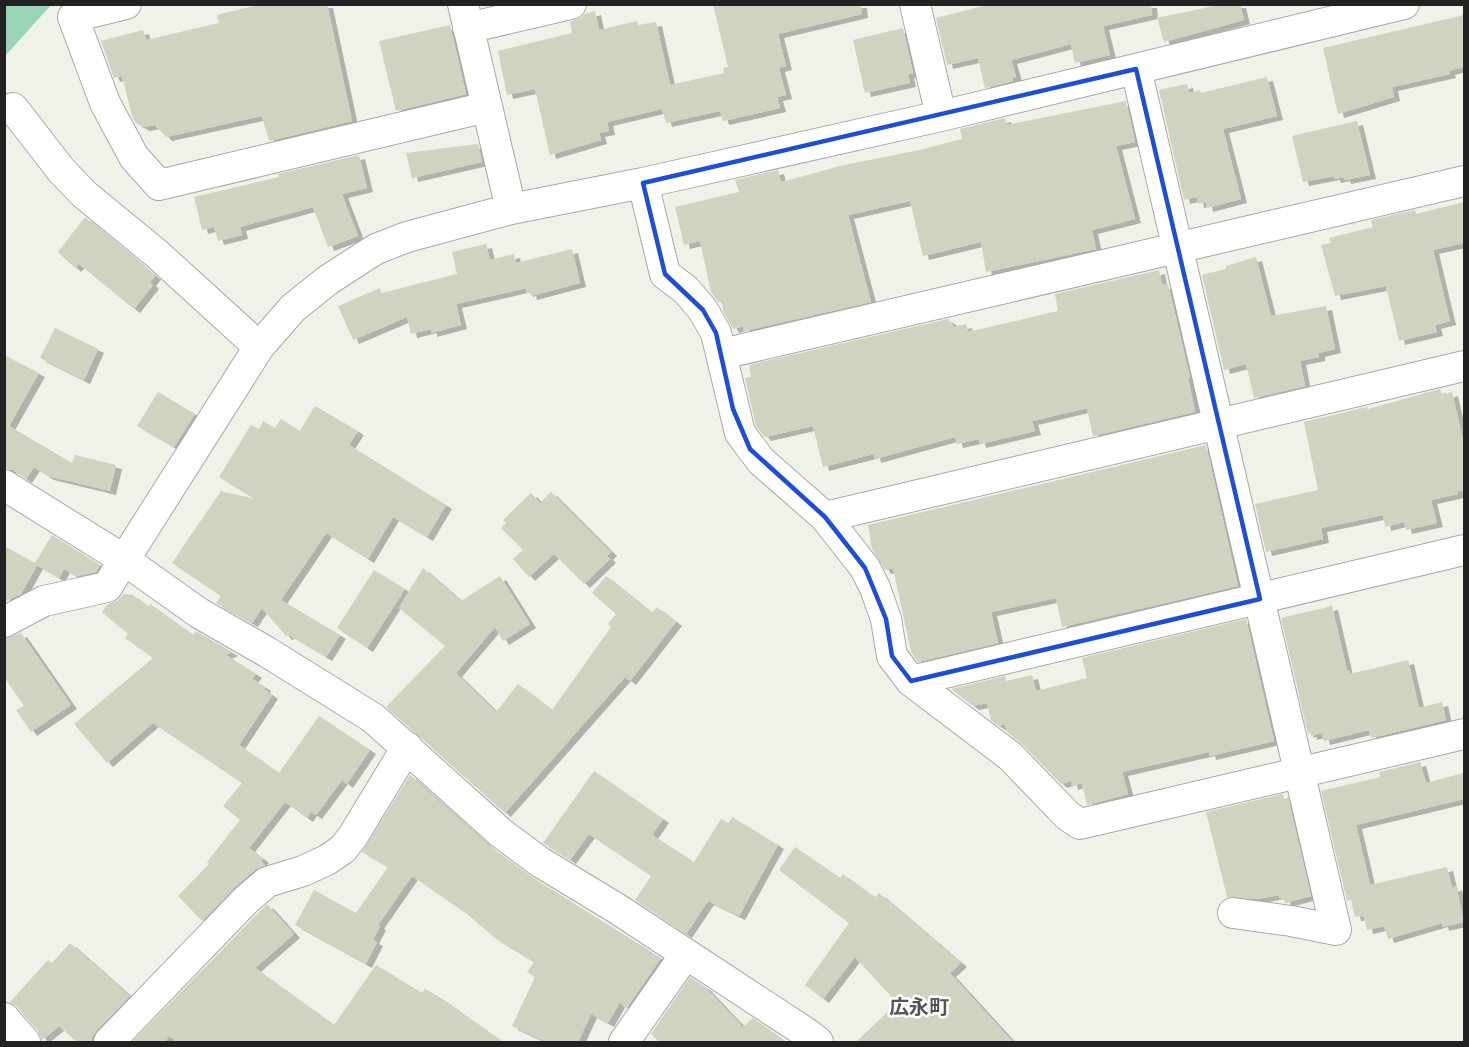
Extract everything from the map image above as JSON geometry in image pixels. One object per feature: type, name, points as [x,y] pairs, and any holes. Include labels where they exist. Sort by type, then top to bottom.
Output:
[{"type":"street","points":[[126,4],[73,17],[105,103],[134,157],[159,185],[488,107]]},
{"type":"street","points":[[511,209],[465,16],[571,4]]},
{"type":"street","points":[[915,4],[941,116]]},
{"type":"street","points":[[4,622],[44,601],[107,587],[259,346],[293,308],[328,280],[376,249],[407,237],[511,209],[643,183],[941,116],[1136,69],[1368,8],[1404,4]]},
{"type":"street","points":[[1136,69],[1336,930],[1233,913]]},
{"type":"street","points":[[13,108],[61,170],[84,194],[157,254],[259,346]]},
{"type":"street","points":[[722,354],[1464,181]]},
{"type":"street","points":[[643,183],[665,274],[686,290],[704,310],[716,333],[740,433],[761,460],[825,517],[865,568],[886,619],[892,656],[911,681],[1010,756],[1068,816],[1080,824],[1464,734]]},
{"type":"street","points":[[825,517],[1464,366]]},
{"type":"street","points":[[4,485],[123,559],[200,613],[373,718],[501,833],[540,862],[616,908],[818,1042]]},
{"type":"street","points":[[911,681],[1464,550]]},
{"type":"street","points":[[109,1042],[247,899],[267,882],[303,871],[327,860],[343,849],[407,747]]},
{"type":"street","points":[[624,1042],[685,955]]},
{"type":"street","points":[[4,1018],[25,1042]]},
{"type":"highlighted area","points":[[1136,69],[1260,599],[911,681],[892,656],[886,619],[865,568],[825,517],[750,449],[733,409],[716,333],[703,310],[665,274],[643,183]]},
{"type":"green space","points":[[4,5],[51,5],[5,56]]},
{"type":"building","points":[[262,4],[327,4],[352,121],[269,141],[262,116],[166,137],[155,125],[144,127],[136,123],[132,116],[122,76],[114,78],[101,41],[143,30],[146,40],[219,23],[217,15]]},
{"type":"building","points":[[713,4],[861,4],[862,14],[778,34],[786,66],[779,68],[786,95],[777,97],[780,108],[723,121],[720,111],[666,123],[662,109],[607,122],[609,131],[599,133],[601,140],[550,155],[535,89],[507,95],[498,51],[572,33],[570,22],[595,11],[599,30],[637,21],[638,25],[656,22],[670,85],[724,73],[723,68],[728,67]]},
{"type":"building","points":[[991,4],[1151,4],[1152,15],[1103,26],[1110,55],[1075,63],[1071,44],[1011,60],[1016,77],[1013,81],[985,88],[978,58],[947,65],[936,18]]},
{"type":"building","points":[[1223,4],[1240,4],[1244,20],[1164,42],[1157,18]]},
{"type":"building","points":[[1464,15],[1464,67],[1449,71],[1450,74],[1392,87],[1394,97],[1338,114],[1323,48]]},
{"type":"building","points":[[450,25],[466,94],[396,111],[379,41]]},
{"type":"building","points":[[903,28],[913,73],[908,74],[910,83],[865,93],[853,40]]},
{"type":"building","points":[[1267,77],[1277,116],[1223,129],[1241,199],[1207,208],[1206,202],[1198,204],[1197,197],[1184,200],[1159,90],[1187,84],[1189,93],[1200,90],[1201,93]]},
{"type":"building","points":[[1126,101],[1135,142],[1116,146],[1135,219],[1092,230],[1096,249],[986,272],[981,242],[923,256],[910,201],[848,215],[871,302],[744,331],[743,326],[733,329],[723,311],[722,302],[718,302],[711,292],[700,241],[684,245],[675,207],[739,192],[735,180],[778,170],[781,182],[844,165],[962,139],[960,129],[1005,118],[1007,125]]},
{"type":"building","points":[[1357,121],[1370,175],[1345,180],[1344,177],[1335,179],[1334,176],[1303,182],[1292,136]]},
{"type":"building","points":[[478,144],[482,162],[412,178],[406,153]]},
{"type":"building","points":[[359,155],[367,188],[342,194],[358,236],[328,247],[313,207],[240,227],[242,235],[218,241],[214,227],[202,230],[194,197]]},
{"type":"building","points":[[1464,202],[1464,243],[1433,250],[1450,321],[1435,325],[1437,332],[1399,341],[1386,286],[1335,296],[1321,245],[1331,243],[1329,238],[1373,227],[1371,220],[1415,210],[1416,214]]},
{"type":"building","points":[[85,217],[155,276],[150,282],[153,285],[134,309],[79,264],[75,268],[58,252]]},
{"type":"building","points":[[486,244],[490,260],[514,254],[516,263],[572,249],[580,283],[531,296],[530,292],[527,293],[526,288],[456,304],[461,325],[431,333],[431,329],[411,334],[407,317],[353,340],[338,306],[380,288],[382,293],[457,274],[452,252]]},
{"type":"building","points":[[1256,257],[1271,316],[1326,306],[1335,349],[1319,353],[1319,357],[1300,361],[1305,386],[1254,398],[1246,364],[1224,370],[1202,275],[1226,269],[1226,266]]},
{"type":"building","points":[[1159,270],[1162,285],[1168,284],[1190,378],[1188,378],[1195,412],[1093,436],[1087,408],[1032,421],[1035,431],[980,444],[979,439],[957,444],[955,437],[875,459],[874,454],[823,467],[813,426],[765,437],[756,426],[745,378],[751,377],[749,365],[948,319],[953,327],[966,324],[968,332],[1058,311],[1055,294]]},
{"type":"building","points":[[55,328],[98,349],[84,380],[40,358]]},
{"type":"building","points":[[4,355],[39,373],[9,426],[72,463],[75,455],[116,465],[110,491],[48,476],[34,467],[26,479],[13,470],[4,468]]},
{"type":"building","points":[[1440,389],[1442,395],[1452,392],[1464,444],[1464,490],[1457,491],[1458,494],[1431,500],[1437,523],[1406,530],[1404,522],[1385,527],[1383,515],[1321,528],[1323,539],[1266,552],[1255,504],[1318,490],[1304,422],[1367,407],[1368,409]]},
{"type":"building","points":[[158,392],[195,414],[174,447],[137,426]]},
{"type":"building","points":[[315,406],[358,431],[349,445],[446,505],[427,537],[393,517],[368,559],[326,533],[281,600],[340,635],[326,657],[289,635],[286,636],[262,608],[252,623],[216,603],[221,596],[172,563],[221,491],[255,499],[219,477],[251,425],[259,429],[263,421],[275,428],[281,419],[300,431]]},
{"type":"building","points":[[1206,445],[1238,586],[1062,627],[1056,598],[991,612],[998,643],[918,662],[911,652],[893,568],[885,570],[872,549],[868,525]]},
{"type":"building","points":[[551,492],[611,552],[607,556],[610,559],[584,584],[554,554],[529,577],[513,559],[523,550],[501,528],[506,523],[503,520],[531,493],[540,503]]},
{"type":"building","points":[[52,535],[100,565],[96,572],[77,576],[64,569],[59,578],[37,565],[21,594],[4,602],[4,546],[35,563]]},
{"type":"building","points":[[423,568],[461,601],[500,576],[530,624],[503,641],[495,627],[456,673],[496,712],[518,684],[552,710],[611,627],[608,624],[616,614],[592,593],[606,576],[652,613],[657,607],[676,622],[630,681],[625,677],[505,813],[386,707],[445,646],[399,608]]},
{"type":"building","points":[[374,570],[405,589],[367,648],[337,628]]},
{"type":"building","points":[[123,594],[133,595],[148,607],[150,604],[193,635],[196,631],[232,652],[226,655],[256,674],[252,679],[265,687],[264,689],[272,695],[239,745],[279,773],[319,716],[370,750],[347,784],[342,780],[316,815],[311,812],[307,818],[285,802],[249,848],[263,859],[261,861],[265,865],[256,869],[236,886],[202,921],[178,896],[209,864],[207,862],[240,820],[223,806],[242,783],[153,723],[107,763],[74,724],[153,658],[125,638],[128,634],[102,612],[108,604],[117,601]]},
{"type":"building","points":[[1332,606],[1347,671],[1349,670],[1350,674],[1408,660],[1419,708],[1442,702],[1446,720],[1371,738],[1369,730],[1324,741],[1322,733],[1311,736],[1311,733],[1308,734],[1281,618]]},
{"type":"building","points":[[1246,619],[1274,741],[1210,756],[1209,752],[1122,772],[1128,794],[1087,805],[1082,783],[1072,786],[1071,781],[1061,784],[1007,732],[1005,724],[999,726],[991,720],[987,703],[973,706],[951,689],[1005,676],[1006,681],[1032,675],[1036,691],[1087,678],[1082,658]]},
{"type":"building","points":[[21,633],[71,705],[31,732],[16,710],[24,706],[4,677],[4,639]]},
{"type":"building","points":[[1420,762],[1426,783],[1464,773],[1464,799],[1356,825],[1370,885],[1447,867],[1452,888],[1456,886],[1464,922],[1443,927],[1442,923],[1388,939],[1384,926],[1367,930],[1364,916],[1355,917],[1351,900],[1347,901],[1321,791],[1380,777],[1379,772]]},
{"type":"building","points":[[594,771],[663,819],[652,835],[694,862],[721,819],[728,823],[732,817],[778,845],[739,916],[708,901],[686,934],[635,900],[651,876],[589,834],[570,860],[543,843]]},
{"type":"building","points":[[410,775],[489,846],[530,876],[661,958],[626,1009],[620,1002],[608,1023],[591,1014],[578,1042],[546,1042],[512,1026],[535,977],[527,972],[534,962],[496,939],[467,914],[412,876],[378,925],[380,926],[373,940],[377,942],[366,964],[295,925],[314,890],[356,913],[388,867],[362,852]]},
{"type":"building","points":[[1283,794],[1284,799],[1288,798],[1311,896],[1285,903],[1284,898],[1280,899],[1279,895],[1257,899],[1227,897],[1206,812]]},
{"type":"building","points":[[795,847],[840,878],[843,874],[872,896],[876,897],[879,893],[961,963],[950,973],[1013,1042],[856,1042],[897,1003],[855,957],[823,999],[805,985],[849,923],[779,870]]},
{"type":"building","points":[[267,904],[294,934],[255,968],[334,1025],[376,965],[422,993],[425,989],[441,998],[503,1042],[178,1042],[169,1036],[165,1042],[132,1042]]},
{"type":"building","points":[[70,943],[130,996],[97,1030],[92,1037],[92,1042],[77,1042],[59,1026],[42,1040],[38,1031],[10,1002],[48,960],[52,963]]},
{"type":"building","points":[[690,977],[705,987],[743,1027],[753,1018],[786,1042],[659,1042],[651,1034]]},
{"type":"district","name":"広永町","points":[[919,1007]]}]
